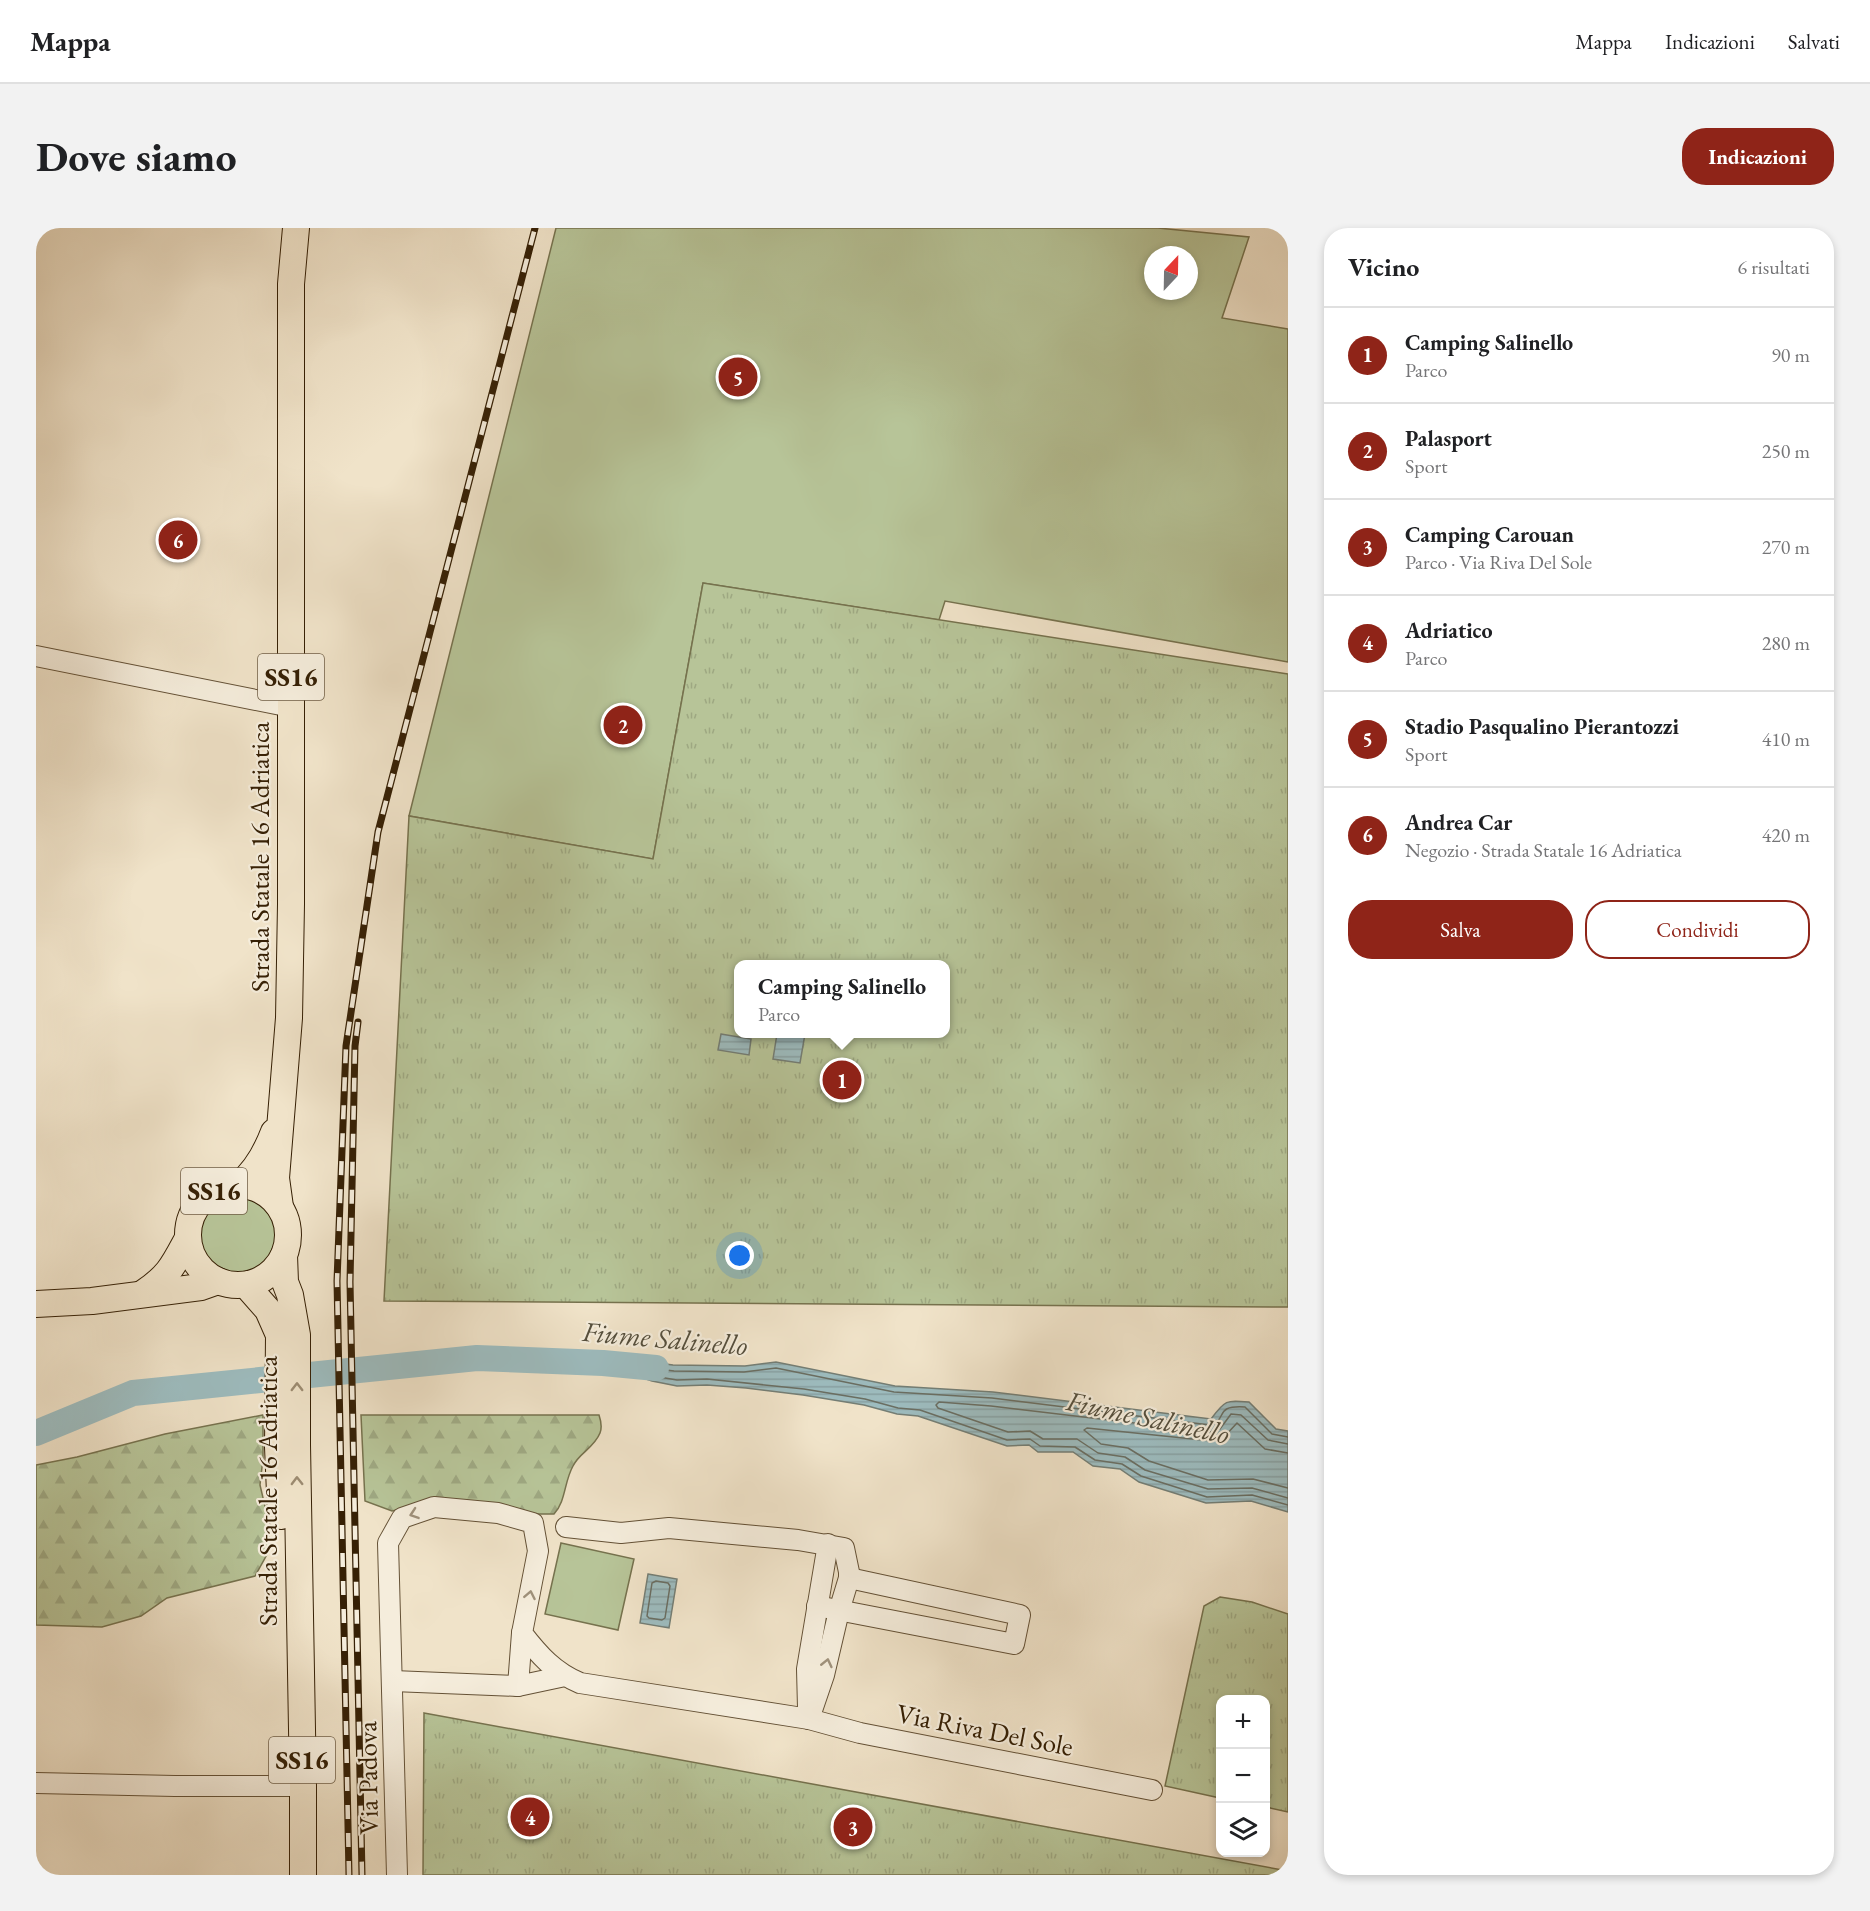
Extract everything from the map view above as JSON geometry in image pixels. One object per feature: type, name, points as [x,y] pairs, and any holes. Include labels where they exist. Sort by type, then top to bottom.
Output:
[{"type":"main road","name":"Strada Statale 16 Adriatica","points":[[297,233],[291,284],[289,1018],[276,1178],[288,1239],[284,1255],[285,1282],[290,1295],[297,1335],[287,1446],[284,1562],[299,1644],[303,1786]]},
{"type":"main road","name":"Strada Statale 16 Adriatica","points":[[239,1185],[255,1169],[268,1148],[282,1113]]},
{"type":"main road","name":"SS16","points":[[218,1281],[206,1274],[190,1251],[189,1222],[196,1207],[207,1195],[221,1187],[239,1185],[253,1187],[268,1195],[280,1207]]},
{"type":"main road","points":[[142,1294],[159,1283],[170,1272],[188,1238]]},
{"type":"main road","points":[[36,1304],[92,1301],[201,1287],[218,1281],[232,1285],[246,1284],[262,1279],[275,1269],[284,1255]]},
{"type":"main road","name":"Strada Statale 16 Adriatica","points":[[246,1284],[268,1310],[279,1335],[287,1446]]},
{"type":"main road","name":"SS16","points":[[303,1786],[303,1875]]},
{"type":"street","points":[[36,656],[291,707]]},
{"type":"street","points":[[393,1681],[388,1543],[402,1518],[434,1507],[498,1513],[533,1524],[538,1551],[522,1633],[518,1686]]},
{"type":"street","points":[[566,1527],[621,1533],[669,1528],[798,1540],[844,1548],[849,1578],[824,1675],[809,1719]]},
{"type":"street","points":[[809,1719],[807,1669],[828,1544]]},
{"type":"street","points":[[818,1606],[1014,1644],[1020,1615],[849,1578]]},
{"type":"street","name":"Via Riva Del Sole","points":[[522,1633],[541,1658],[565,1676],[580,1683],[809,1719],[860,1733],[1152,1790]]},
{"type":"street","name":"Via Riva Del Sole","points":[[393,1681],[518,1686],[565,1676]]},
{"type":"street","name":"Via Padova","points":[[393,1681],[397,1875]]},
{"type":"street","points":[[36,1783],[303,1786]]},
{"type":"green space","points":[[556,228],[1158,228],[1249,237],[1222,318],[1288,329],[1288,662],[945,601],[939,620],[703,583],[653,859],[409,816]]},
{"type":"green space","points":[[703,583],[1288,674],[1288,1307],[384,1301],[409,816],[653,859]]},
{"type":"green space","points":[[231,1196],[247,1196],[261,1202],[272,1213],[278,1227],[278,1243],[272,1257],[261,1268],[247,1274],[231,1274],[217,1268],[206,1257],[200,1243],[200,1227],[206,1213],[217,1202]]},
{"type":"green space","points":[[263,1415],[263,1458],[260,1485],[267,1515],[270,1549],[255,1576],[167,1598],[141,1616],[102,1627],[36,1625],[36,1465],[77,1457],[165,1434]]},
{"type":"green space","points":[[361,1415],[599,1415],[601,1427],[597,1438],[573,1466],[561,1503],[554,1514],[534,1514],[433,1502],[392,1511],[365,1501]]},
{"type":"green space","points":[[561,1543],[634,1559],[618,1630],[545,1614]]},
{"type":"green space","points":[[1220,1597],[1252,1602],[1288,1614],[1288,1812],[1270,1808],[1270,1695],[1216,1695],[1216,1797],[1165,1786],[1204,1606]]},
{"type":"green space","points":[[424,1713],[1288,1871],[1288,1875],[423,1875]]},
{"type":"water","points":[[721,1034],[734,1038],[751,1039],[749,1055],[718,1050]]},
{"type":"water","points":[[776,1038],[804,1038],[800,1063],[773,1059]]},
{"type":"water","points":[[620,1358],[673,1365],[745,1366],[776,1362],[895,1386],[993,1392],[1211,1419],[1223,1405],[1231,1401],[1249,1402],[1276,1429],[1288,1431],[1288,1512],[1251,1501],[1206,1503],[1139,1482],[1120,1469],[1093,1466],[1073,1452],[1038,1452],[1029,1445],[1007,1446],[918,1416],[897,1414],[864,1405],[803,1395],[707,1385],[677,1386],[652,1381],[622,1371]]},
{"type":"water","points":[[648,1574],[677,1579],[669,1628],[640,1623]]},
{"type":"waterway","name":"Fiume Salinello","points":[[36,1433],[133,1393],[477,1358],[603,1363],[656,1368]]},
{"type":"railway","points":[[349,1875],[337,1281],[346,1046],[378,832],[535,228]]},
{"type":"railway","points":[[358,1022],[355,1046],[350,1282],[362,1875]]},
{"type":"place","name":"Stadio Pasqualino Pierantozzi","points":[[738,377]]},
{"type":"place","name":"Andrea Car","points":[[178,540]]},
{"type":"place","name":"Palasport","points":[[623,725]]},
{"type":"place","name":"Camping Salinello","points":[[842,1080]]},
{"type":"place","name":"Adriatico","points":[[530,1817]]},
{"type":"place","name":"Camping Carouan","points":[[853,1827]]}]
